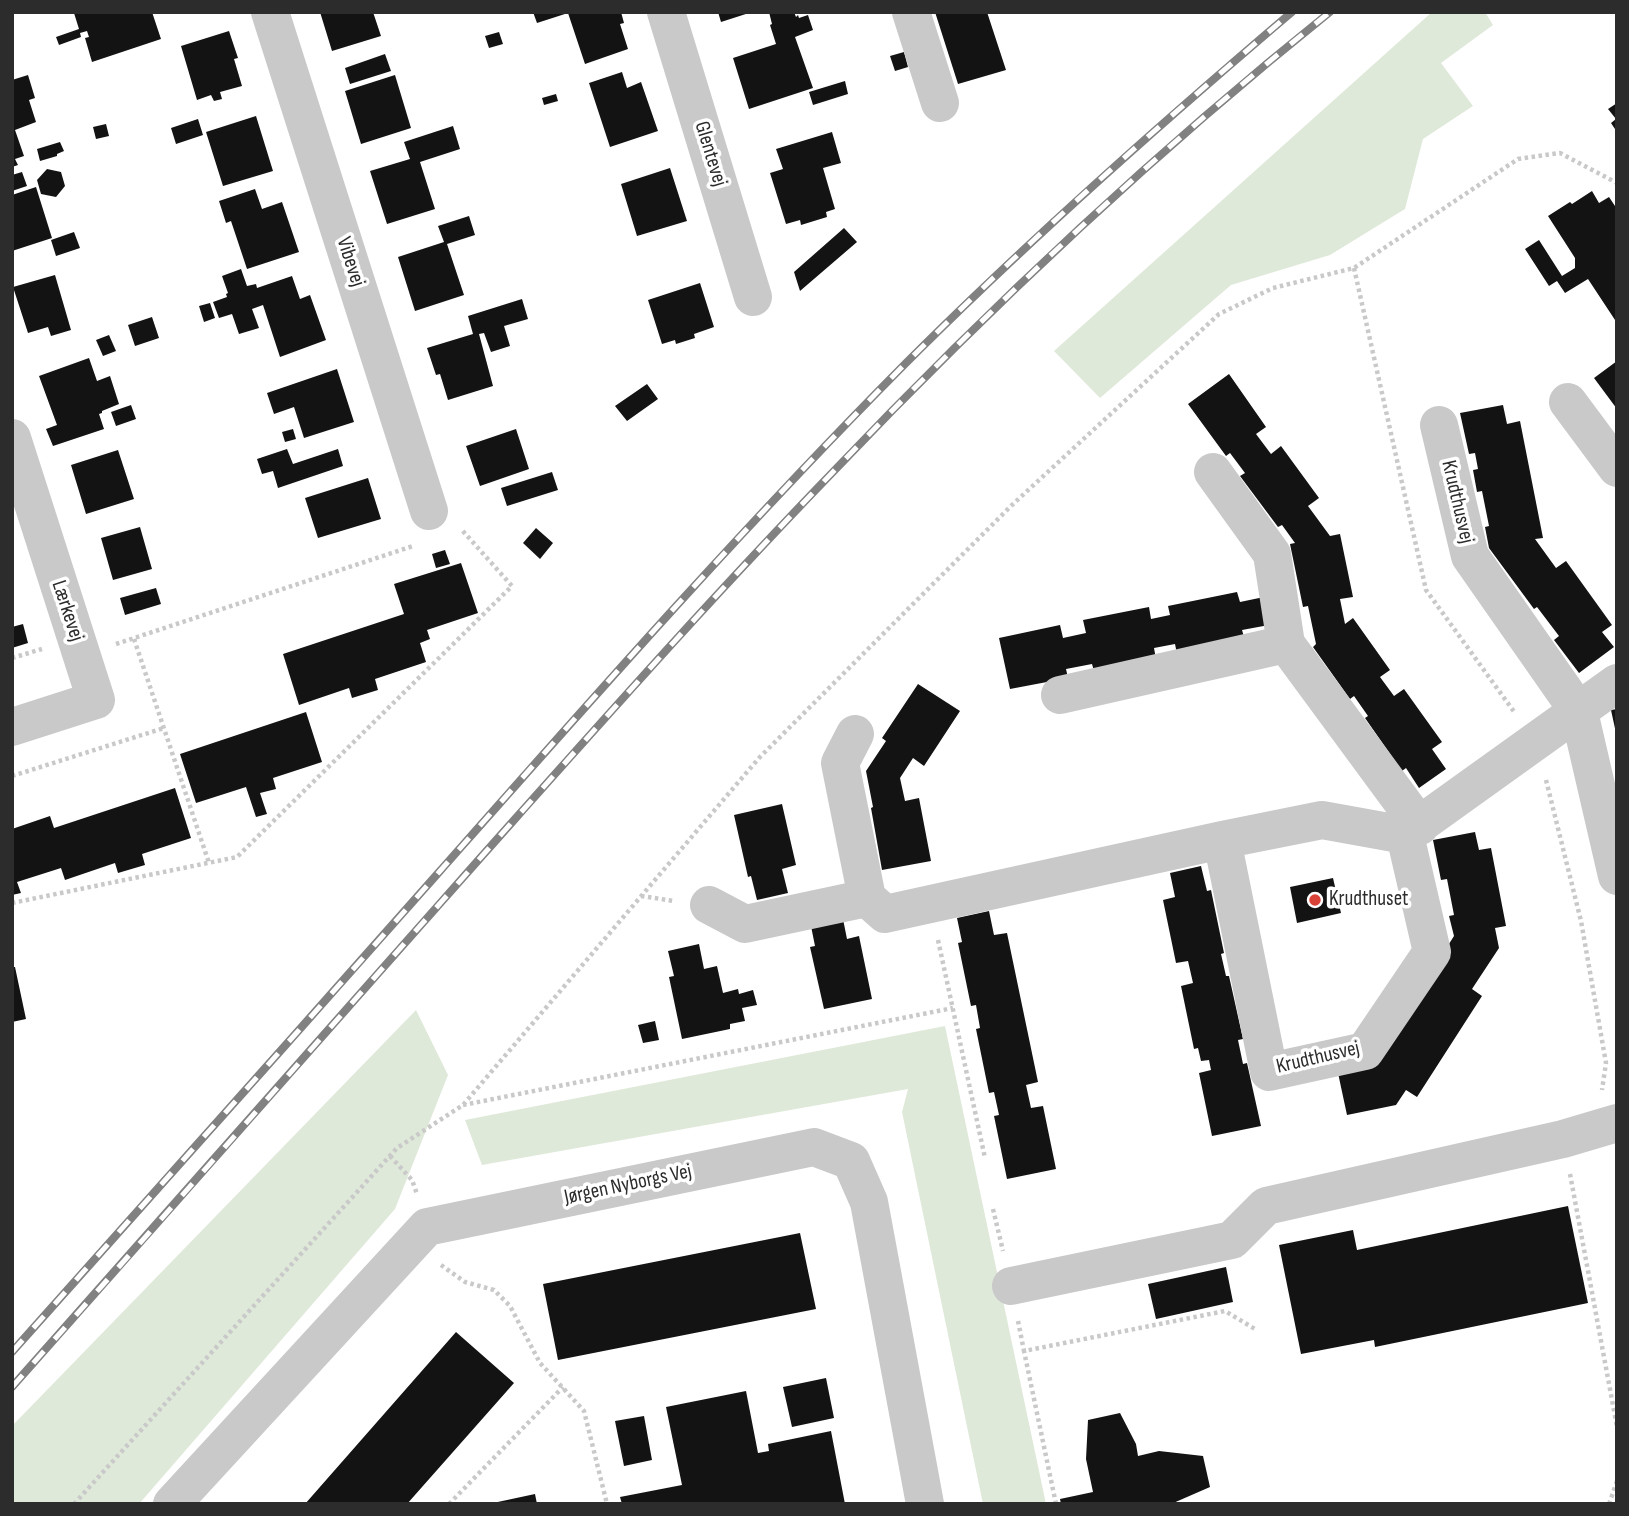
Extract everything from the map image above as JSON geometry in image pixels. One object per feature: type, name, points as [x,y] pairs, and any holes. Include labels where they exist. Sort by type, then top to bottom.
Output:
[{"type":"street","name":"Vibevej","points":[[270,12],[438,528]]},
{"type":"street","name":"Glentevej","points":[[666,12],[753,296]]},
{"type":"street","points":[[911,12],[940,103]]},
{"type":"street","points":[[1568,402],[1617,468]]},
{"type":"street","name":"Krudthusvej","points":[[1439,425],[1470,556],[1579,712],[1617,876]]},
{"type":"street","name":"Lærkevej","points":[[12,438],[96,700],[12,727]]},
{"type":"street","name":"Krudthusvej","points":[[1213,472],[1272,554],[1286,644],[1413,830],[1432,952],[1365,1051],[1269,1072],[1222,840]]},
{"type":"street","points":[[1060,695],[1286,644]]},
{"type":"street","points":[[855,734],[840,763],[867,898],[885,914],[1322,820],[1413,830],[1617,684]]},
{"type":"street","points":[[709,905],[745,924],[867,898]]},
{"type":"street","points":[[1011,1286],[1232,1240],[1266,1206],[1593,1130]]},
{"type":"street","name":"Jørgen Nyborgs Vej","points":[[427,1227],[814,1147],[851,1161],[869,1202],[925,1504]]},
{"type":"street","points":[[172,1504],[427,1227]]},
{"type":"path","points":[[1354,268],[1426,590],[1536,742],[1581,921],[1606,1063],[1593,1130],[1617,1427]]},
{"type":"path","points":[[12,903],[237,857],[512,586],[438,528],[134,639],[81,654]]},
{"type":"path","points":[[134,639],[209,863]]},
{"type":"path","points":[[12,776],[164,728]]},
{"type":"path","points":[[930,905],[985,1158]]},
{"type":"path","points":[[463,1105],[953,1008]]},
{"type":"path","points":[[390,1156],[412,1180],[440,1265],[465,1282],[494,1290],[510,1306],[540,1363],[584,1410],[607,1504]]},
{"type":"path","points":[[1056,1504],[1024,1351],[1225,1311],[1255,1329]]},
{"type":"path","points":[[449,1504],[563,1387]]},
{"type":"path","points":[[1609,1504],[1617,1481]]},
{"type":"green space","points":[[1432,12],[1485,12],[1493,25],[1441,63],[1473,106],[1423,139],[1405,209],[1330,255],[1231,285],[1100,398],[1054,351]]},
{"type":"green space","points":[[416,1010],[448,1075],[395,1209],[139,1504],[12,1504],[12,1426]]},
{"type":"green space","points":[[945,1026],[1046,1504],[983,1504],[902,1112],[908,1089],[482,1165],[465,1120]]},
{"type":"building","points":[[152,12],[161,39],[92,62],[85,38],[89,37],[87,31],[80,33],[81,37],[59,45],[56,37],[79,29],[74,13]]},
{"type":"building","points":[[320,12],[373,12],[381,36],[332,51]]},
{"type":"building","points":[[533,12],[621,12],[624,23],[620,24],[628,49],[585,64],[568,13],[537,23]]},
{"type":"building","points":[[718,12],[749,12],[749,13],[721,22]]},
{"type":"building","points":[[769,12],[794,12],[799,18],[808,15],[813,30],[795,37],[813,88],[749,109],[733,58],[776,44]]},
{"type":"building","points":[[935,12],[987,12],[1006,70],[958,84]]},
{"type":"building","points":[[229,31],[238,58],[234,59],[242,86],[220,92],[222,99],[214,101],[211,95],[197,100],[181,46]]},
{"type":"building","points":[[499,32],[503,44],[489,48],[485,36]]},
{"type":"building","points":[[904,52],[908,67],[895,71],[890,56]]},
{"type":"building","points":[[385,54],[391,71],[350,84],[345,68]]},
{"type":"building","points":[[622,72],[627,88],[641,82],[658,131],[610,147],[589,83]]},
{"type":"building","points":[[28,75],[35,98],[29,100],[36,122],[15,130],[24,156],[15,159],[18,165],[12,167],[12,80]]},
{"type":"building","points":[[395,75],[411,128],[361,144],[345,91]]},
{"type":"building","points":[[845,81],[848,94],[813,105],[809,92]]},
{"type":"building","points":[[556,94],[558,101],[544,105],[542,98]]},
{"type":"building","points":[[1617,103],[1617,132],[1611,123],[1616,119],[1608,109]]},
{"type":"building","points":[[256,116],[273,171],[223,186],[206,132]]},
{"type":"building","points":[[198,119],[203,135],[176,144],[171,128]]},
{"type":"building","points":[[106,124],[109,136],[96,139],[93,127]]},
{"type":"building","points":[[453,126],[460,149],[420,162],[435,209],[387,224],[370,171],[410,159],[404,142]]},
{"type":"building","points":[[832,132],[841,163],[823,168],[835,209],[826,212],[827,217],[801,225],[800,220],[786,224],[770,173],[783,169],[776,149]]},
{"type":"building","points":[[60,142],[64,151],[40,161],[37,149]]},
{"type":"building","points":[[670,168],[687,221],[637,236],[621,184]]},
{"type":"building","points":[[47,169],[61,172],[65,186],[56,197],[41,194],[37,180]]},
{"type":"building","points":[[22,172],[27,186],[12,191],[12,175]]},
{"type":"building","points":[[36,187],[52,238],[12,251],[12,195]]},
{"type":"building","points":[[255,189],[262,209],[282,202],[299,252],[247,269],[231,221],[226,223],[219,201]]},
{"type":"building","points":[[1592,191],[1599,203],[1609,197],[1617,209],[1617,323],[1588,279],[1565,293],[1557,281],[1549,286],[1525,249],[1539,240],[1562,276],[1575,268],[1575,258],[1548,216]]},
{"type":"building","points":[[469,216],[475,235],[447,244],[464,295],[415,311],[398,257],[444,242],[438,226]]},
{"type":"building","points":[[844,228],[857,242],[800,291],[794,272]]},
{"type":"building","points":[[74,232],[80,248],[56,256],[51,240]]},
{"type":"building","points":[[241,269],[247,286],[256,284],[257,288],[292,276],[300,299],[310,295],[326,340],[280,357],[263,305],[252,309],[259,328],[239,334],[232,314],[219,318],[213,302],[227,297],[228,293],[222,276]]},
{"type":"building","points":[[55,275],[71,330],[51,336],[48,327],[28,333],[13,287]]},
{"type":"building","points":[[700,283],[714,327],[694,334],[695,338],[676,344],[675,340],[662,344],[648,300]]},
{"type":"building","points":[[522,299],[528,319],[504,326],[510,346],[491,352],[484,333],[479,334],[493,386],[448,400],[440,374],[436,375],[427,348],[473,334],[468,316]]},
{"type":"building","points":[[210,303],[215,318],[204,322],[199,306]]},
{"type":"building","points":[[152,317],[159,338],[135,346],[128,325]]},
{"type":"building","points":[[109,335],[116,351],[103,356],[96,340]]},
{"type":"building","points":[[89,358],[97,381],[110,376],[119,404],[99,414],[104,429],[53,446],[46,429],[57,425],[39,376]]},
{"type":"building","points":[[1617,361],[1617,409],[1594,378]]},
{"type":"building","points":[[337,369],[354,422],[304,438],[294,407],[274,414],[267,393]]},
{"type":"building","points":[[1229,374],[1266,427],[1256,434],[1271,454],[1281,446],[1319,498],[1308,506],[1330,536],[1340,534],[1353,597],[1340,599],[1345,624],[1353,618],[1390,670],[1380,677],[1394,696],[1404,689],[1442,742],[1432,749],[1446,769],[1419,788],[1406,768],[1402,771],[1365,718],[1368,716],[1354,696],[1350,699],[1313,647],[1316,644],[1308,606],[1303,607],[1290,544],[1295,543],[1282,525],[1278,527],[1240,476],[1245,473],[1230,453],[1226,456],[1188,404]]},
{"type":"building","points":[[647,384],[658,399],[627,421],[615,406]]},
{"type":"building","points":[[131,405],[136,419],[116,426],[111,412]]},
{"type":"building","points":[[1503,405],[1507,424],[1520,421],[1543,538],[1535,539],[1556,568],[1566,561],[1612,625],[1602,632],[1614,647],[1579,673],[1554,640],[1559,636],[1537,607],[1534,609],[1489,548],[1485,527],[1489,526],[1482,491],[1477,492],[1473,470],[1478,469],[1475,453],[1469,454],[1460,413]]},
{"type":"building","points":[[293,429],[296,439],[285,442],[282,432]]},
{"type":"building","points":[[516,429],[529,469],[480,486],[466,446]]},
{"type":"building","points":[[287,449],[293,464],[338,449],[343,466],[278,488],[273,471],[262,474],[257,459]]},
{"type":"building","points":[[118,450],[134,499],[86,514],[71,465]]},
{"type":"building","points":[[552,472],[558,490],[507,506],[501,488]]},
{"type":"building","points":[[368,478],[381,519],[318,538],[305,498]]},
{"type":"building","points":[[140,527],[152,569],[113,580],[101,538]]},
{"type":"building","points":[[536,528],[553,543],[540,559],[523,543]]},
{"type":"building","points":[[445,550],[450,564],[436,568],[432,554]]},
{"type":"building","points":[[461,563],[478,613],[427,630],[430,639],[420,643],[426,662],[375,679],[378,690],[352,698],[349,688],[299,705],[283,654],[404,614],[394,584]]},
{"type":"building","points":[[156,588],[161,604],[125,615],[120,598]]},
{"type":"building","points":[[1237,592],[1240,602],[1264,597],[1269,625],[1242,630],[1245,640],[1177,654],[1175,644],[1154,648],[1156,659],[1094,671],[1092,664],[1066,669],[1068,678],[1010,689],[999,638],[1060,625],[1063,638],[1086,633],[1083,620],[1149,607],[1151,619],[1170,615],[1168,606]]},
{"type":"building","points":[[23,624],[28,643],[12,648],[12,627]]},
{"type":"building","points":[[918,684],[960,711],[924,766],[913,758],[900,778],[905,801],[919,798],[931,861],[882,870],[866,771],[886,741],[882,738]]},
{"type":"building","points":[[1617,709],[1617,732],[1616,733],[1611,710]]},
{"type":"building","points":[[306,712],[322,762],[273,778],[276,789],[260,793],[267,814],[256,817],[246,787],[196,803],[180,754]]},
{"type":"building","points":[[175,788],[191,838],[142,854],[145,865],[118,873],[115,863],[65,880],[61,868],[17,882],[21,893],[12,895],[12,829],[50,816],[54,828]]},
{"type":"building","points":[[782,804],[796,865],[782,869],[788,893],[757,900],[751,876],[748,877],[734,815]]},
{"type":"building","points":[[1475,832],[1479,850],[1491,848],[1506,926],[1495,928],[1499,948],[1472,989],[1482,996],[1417,1097],[1406,1090],[1396,1105],[1347,1115],[1338,1073],[1424,983],[1454,936],[1449,916],[1454,915],[1447,879],[1441,880],[1433,840]]},
{"type":"building","points":[[1201,866],[1207,891],[1211,890],[1224,953],[1221,954],[1226,976],[1229,976],[1243,1039],[1238,1040],[1243,1064],[1247,1063],[1261,1126],[1212,1136],[1199,1073],[1211,1070],[1209,1060],[1201,1061],[1198,1048],[1194,1049],[1181,986],[1193,983],[1188,961],[1176,963],[1163,900],[1175,897],[1170,873]]},
{"type":"building","name":"Krudthuset","points":[[1333,878],[1341,913],[1297,923],[1290,887]]},
{"type":"building","points":[[989,911],[994,935],[1007,933],[1038,1082],[1026,1085],[1031,1108],[1043,1106],[1056,1169],[1007,1179],[994,1116],[999,1115],[994,1092],[989,1093],[976,1029],[980,1028],[976,1005],[971,1006],[958,943],[962,942],[957,918]]},
{"type":"building","points":[[842,914],[847,939],[859,936],[872,999],[824,1009],[810,947],[815,946],[810,921]]},
{"type":"building","points":[[699,944],[704,969],[717,966],[723,993],[738,989],[739,994],[753,990],[757,1005],[742,1008],[745,1021],[730,1024],[730,1029],[682,1039],[669,977],[674,976],[668,951]]},
{"type":"building","points":[[12,967],[15,967],[26,1019],[12,1022]]},
{"type":"building","points":[[655,1021],[659,1040],[643,1043],[638,1025]]},
{"type":"building","points":[[1568,1206],[1588,1303],[1375,1347],[1374,1340],[1301,1354],[1279,1245],[1353,1230],[1357,1250]]},
{"type":"building","points":[[800,1233],[816,1309],[558,1360],[543,1284]]},
{"type":"building","points":[[1226,1267],[1233,1302],[1156,1319],[1148,1284]]},
{"type":"building","points":[[456,1332],[514,1383],[407,1504],[305,1504]]},
{"type":"building","points":[[826,1378],[834,1418],[792,1427],[783,1387]]},
{"type":"building","points":[[746,1391],[758,1453],[769,1451],[768,1444],[831,1431],[845,1504],[622,1504],[620,1497],[682,1485],[666,1407]]},
{"type":"building","points":[[1120,1413],[1136,1444],[1138,1456],[1159,1451],[1203,1456],[1210,1487],[1171,1504],[1061,1504],[1060,1499],[1093,1492],[1086,1459],[1088,1420]]},
{"type":"building","points":[[644,1416],[652,1460],[624,1466],[615,1421]]},
{"type":"building","points":[[535,1494],[537,1504],[493,1503]]},
{"type":"railway","points":[[12,1352],[727,550],[846,425],[952,317],[1047,228],[1292,12]]},
{"type":"railway","points":[[12,1387],[611,711],[831,474],[1011,293],[1135,177],[1330,12]]},
{"type":"place","name":"Krudthuset","points":[[1315,900]]}]
